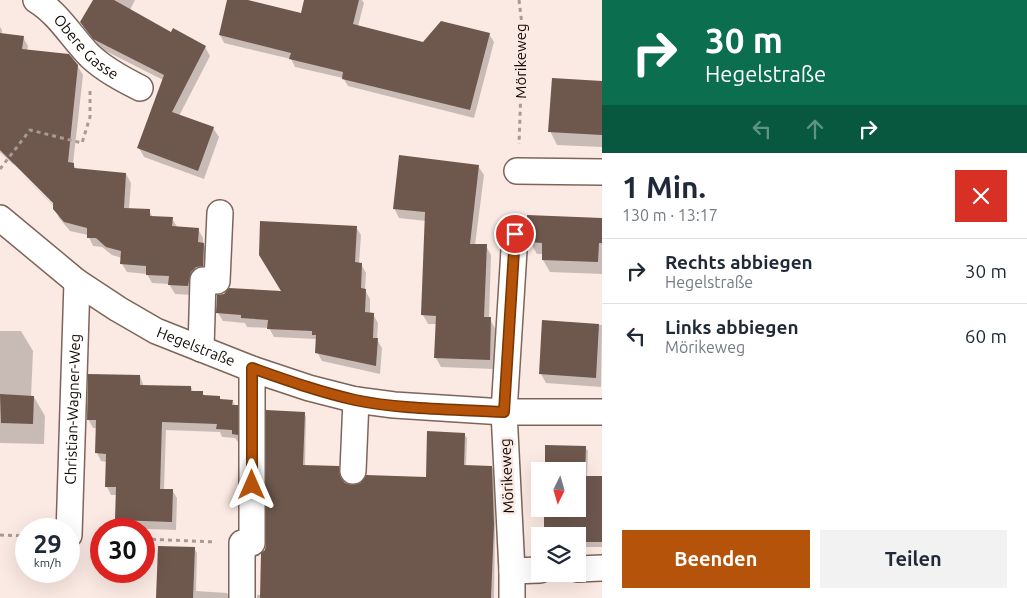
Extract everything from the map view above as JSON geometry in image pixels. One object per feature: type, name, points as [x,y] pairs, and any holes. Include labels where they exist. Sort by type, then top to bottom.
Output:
[{"type":"street","name":"Obere Gasse","points":[[36,0],[43,4],[90,56],[112,74],[140,88]]},
{"type":"street","points":[[517,172],[602,172]]},
{"type":"street","points":[[201,349],[203,280],[217,281],[220,213]]},
{"type":"street","name":"Hegelstraße","points":[[0,218],[77,282],[156,331],[308,388],[356,400],[394,405],[504,412],[602,412]]},
{"type":"street","name":"Mörikeweg","points":[[512,598],[504,412],[515,234]]},
{"type":"street","name":"Christian-Wagner-Weg","points":[[70,518],[77,282]]},
{"type":"street","points":[[242,598],[242,543],[252,543],[252,368]]},
{"type":"street","points":[[353,471],[356,400]]},
{"type":"street","points":[[586,569],[602,568]]},
{"type":"street","points":[[512,571],[531,570]]},
{"type":"path","name":"Mörikeweg","points":[[519,0],[523,33],[521,122]]},
{"type":"path","points":[[0,169],[30,130],[82,144],[90,117],[90,83]]},
{"type":"path","points":[[0,536],[15,536]]},
{"type":"path","points":[[155,539],[242,543]]},
{"type":"building","points":[[93,0],[114,0],[171,32],[173,28],[206,46],[172,112],[214,127],[198,171],[137,148],[164,75],[93,39],[80,22]]},
{"type":"building","points":[[227,0],[248,0],[301,13],[304,0],[359,0],[353,24],[423,42],[441,21],[490,33],[470,110],[342,79],[343,72],[289,59],[291,53],[219,35]]},
{"type":"building","points":[[0,33],[24,36],[22,49],[69,54],[78,65],[68,162],[74,163],[74,168],[126,173],[124,208],[150,209],[150,216],[173,217],[172,226],[199,228],[198,242],[204,243],[203,266],[196,267],[191,272],[188,286],[168,285],[169,276],[146,275],[146,266],[120,264],[121,251],[106,247],[96,238],[87,238],[87,228],[64,222],[53,209],[53,203],[0,150]]},
{"type":"building","points":[[552,78],[602,81],[602,135],[548,132]]},
{"type":"building","points":[[399,155],[479,165],[470,244],[487,244],[484,317],[491,317],[490,360],[434,358],[436,316],[421,315],[425,212],[393,209]]},
{"type":"building","points":[[527,215],[602,218],[602,243],[599,243],[598,262],[542,260],[542,243],[529,242],[526,226]]},
{"type":"building","points":[[260,221],[357,226],[355,262],[362,263],[361,288],[366,289],[365,312],[374,313],[373,338],[378,338],[376,366],[315,353],[316,335],[312,335],[312,331],[267,329],[268,320],[241,318],[241,315],[216,313],[217,295],[224,294],[229,288],[281,291],[259,255]]},
{"type":"building","points":[[542,320],[599,324],[596,378],[539,374]]},
{"type":"building","points":[[88,374],[140,375],[140,385],[191,386],[191,391],[203,391],[203,395],[220,396],[220,399],[233,400],[232,405],[238,405],[238,435],[232,434],[232,430],[216,429],[217,424],[162,422],[160,489],[173,489],[172,522],[155,521],[155,518],[115,518],[116,487],[105,487],[106,454],[95,453],[96,420],[87,420]]},
{"type":"building","points":[[0,394],[34,396],[33,424],[1,423]]},
{"type":"building","points":[[266,410],[305,412],[303,465],[339,466],[341,478],[345,483],[352,485],[360,483],[366,475],[426,477],[427,431],[465,433],[464,465],[492,466],[494,524],[491,598],[260,598],[261,553],[265,550],[266,543]]},
{"type":"building","points":[[545,445],[586,446],[585,462],[545,462]]},
{"type":"building","points":[[586,476],[602,476],[602,542],[586,542],[586,527],[544,527],[544,518],[586,518]]},
{"type":"building","points":[[158,546],[195,547],[193,598],[156,598]]},
{"type":"route","points":[[252,485],[252,368],[308,388],[356,400],[394,405],[504,412],[515,234]]}]
